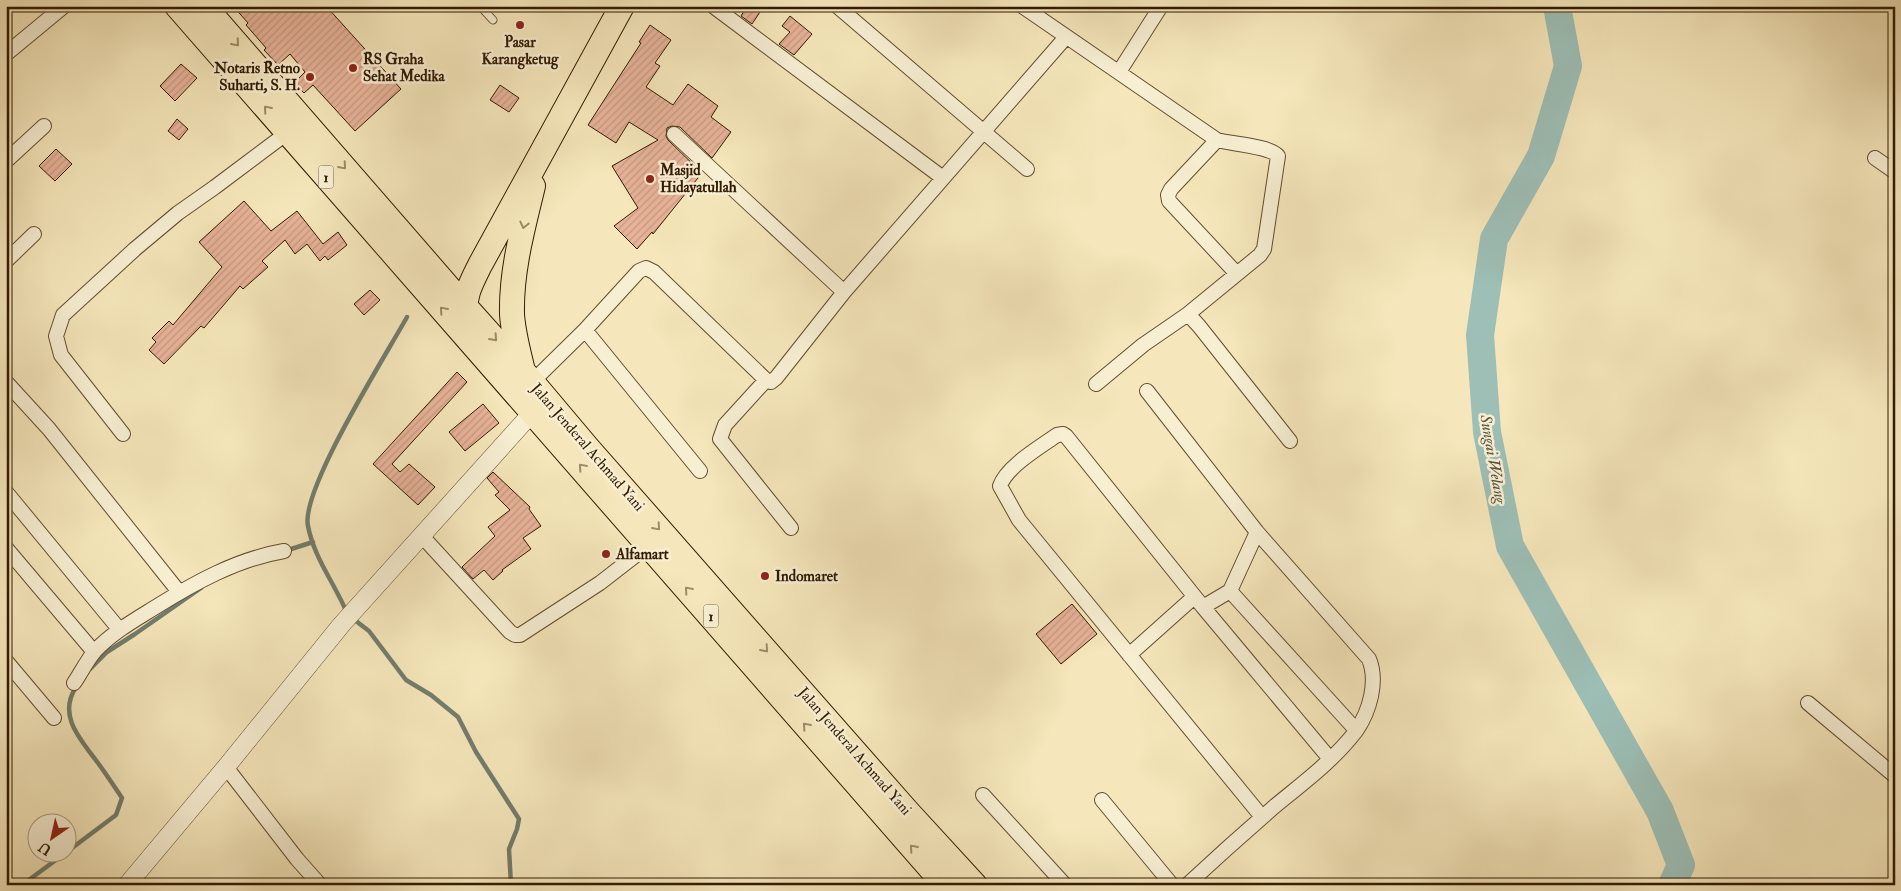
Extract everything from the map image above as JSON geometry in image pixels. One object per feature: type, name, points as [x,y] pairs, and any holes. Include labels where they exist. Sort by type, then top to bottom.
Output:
[{"type":"highway","name":"Jalan Jenderal Achmad Yani","points":[[177,6],[532,413],[944,875],[975,885]]},
{"type":"highway","name":"Jalan Jenderal Achmad Yani","points":[[204,6],[464,306],[528,376],[944,875]]},
{"type":"highway","points":[[475,347],[466,324],[464,306],[467,292],[622,6]]},
{"type":"highway","points":[[528,376],[516,344],[512,315],[514,268],[538,160]]},
{"type":"street","points":[[6,54],[64,6]]},
{"type":"street","points":[[714,6],[944,178]]},
{"type":"street","points":[[837,6],[1027,169]]},
{"type":"street","points":[[1022,6],[1217,140],[1228,144],[1271,150],[1278,156],[1264,249],[1260,255],[1188,314],[1143,346],[1096,384]]},
{"type":"street","points":[[1119,72],[1161,6]]},
{"type":"street","points":[[528,376],[585,330],[639,271],[646,268],[654,272],[766,380],[771,382],[844,292],[1066,37]]},
{"type":"street","points":[[6,161],[44,126]]},
{"type":"street","points":[[123,434],[60,355],[56,336],[63,315],[178,212],[287,133]]},
{"type":"street","points":[[674,134],[844,292]]},
{"type":"street","points":[[1217,140],[1171,189],[1168,195],[1169,201],[1237,274]]},
{"type":"street","points":[[1875,158],[1895,172]]},
{"type":"street","points":[[6,261],[34,234]]},
{"type":"street","points":[[1188,314],[1290,440]]},
{"type":"street","points":[[585,330],[700,471]]},
{"type":"street","points":[[766,380],[724,425],[720,438],[791,528]]},
{"type":"street","points":[[6,382],[49,428],[180,592]]},
{"type":"street","points":[[1147,391],[1257,532],[1369,659],[1373,669],[1373,689],[1364,717],[1356,730],[1330,759],[1187,885]]},
{"type":"street","points":[[127,885],[342,624],[532,413]]},
{"type":"street","points":[[1262,817],[1019,520],[1000,489],[1002,479],[1013,469],[1057,435],[1063,434],[1066,436],[1198,602],[1330,759]]},
{"type":"street","points":[[6,492],[119,629]]},
{"type":"street","points":[[1129,655],[1198,602],[1230,591],[1257,532]]},
{"type":"street","points":[[421,535],[510,632],[520,636],[600,582],[649,545]]},
{"type":"street","points":[[6,548],[94,652]]},
{"type":"street","points":[[74,684],[94,652],[119,629],[180,592],[243,561],[260,555],[284,551]]},
{"type":"street","points":[[1230,591],[1356,730]]},
{"type":"street","points":[[6,661],[54,718]]},
{"type":"street","points":[[1808,702],[1895,776]]},
{"type":"street","points":[[226,767],[297,859],[320,885]]},
{"type":"street","points":[[984,795],[1065,885]]},
{"type":"street","points":[[1102,800],[1172,885]]},
{"type":"lane","points":[[480,6],[493,20]]},
{"type":"building","name":"RS Graha Sehat Medika","points":[[233,6],[326,6],[401,89],[355,131],[313,85],[304,93],[294,83],[305,72],[290,54],[278,65],[264,50],[266,48],[246,25],[248,23]]},
{"type":"building","points":[[747,6],[764,6],[752,24],[741,16]]},
{"type":"building","points":[[790,16],[812,34],[794,55],[779,44],[790,32],[782,26]]},
{"type":"building","points":[[650,25],[671,40],[655,63],[660,66],[646,87],[673,105],[688,84],[718,106],[711,117],[731,132],[712,158],[680,127],[672,126],[667,128],[666,136],[668,140],[702,173],[653,234],[652,232],[637,249],[614,226],[638,208],[612,166],[658,140],[629,122],[616,143],[588,125],[641,43],[639,42]]},
{"type":"building","points":[[181,64],[197,78],[175,101],[160,86]]},
{"type":"building","points":[[500,85],[519,98],[509,112],[490,100]]},
{"type":"building","points":[[177,119],[188,129],[179,140],[168,131]]},
{"type":"building","points":[[56,149],[72,164],[55,181],[39,166]]},
{"type":"building","points":[[244,201],[271,231],[297,211],[323,244],[338,232],[347,245],[328,260],[325,256],[320,261],[307,244],[295,254],[285,240],[262,261],[268,267],[243,289],[240,286],[204,328],[201,326],[164,364],[149,350],[156,342],[152,338],[169,321],[173,325],[222,267],[199,242]]},
{"type":"building","points":[[370,290],[380,300],[364,315],[354,304]]},
{"type":"building","points":[[457,372],[467,382],[392,464],[400,472],[409,464],[435,487],[418,505],[373,464]]},
{"type":"building","points":[[483,404],[499,423],[465,451],[449,432]]},
{"type":"building","points":[[493,472],[530,507],[529,509],[541,526],[523,538],[531,549],[502,570],[493,580],[484,570],[473,579],[462,567],[495,536],[488,527],[510,510],[495,495],[499,492],[487,478]]},
{"type":"building","points":[[1072,604],[1097,634],[1061,664],[1036,634]]},
{"type":"waterway","name":"Sungai Welang","points":[[1557,6],[1568,66],[1541,156],[1494,239],[1480,335],[1487,432],[1510,546],[1660,811],[1681,865],[1672,885]]},
{"type":"waterway","points":[[347,613],[315,549],[308,526],[309,509],[317,484],[330,455],[407,317]]},
{"type":"waterway","points":[[285,551],[313,542]]},
{"type":"waterway","points":[[90,669],[107,652],[201,588]]},
{"type":"waterway","points":[[352,618],[369,631],[406,680],[431,695],[458,717],[476,752],[519,819],[509,849],[511,885]]},
{"type":"waterway","points":[[76,687],[69,708],[70,718],[85,746],[122,798],[116,815],[78,844]]},
{"type":"waterway","points":[[22,885],[50,864]]},
{"type":"place","name":"Pasar Karangketug","points":[[520,25]]},
{"type":"place","name":"RS Graha Sehat Medika","points":[[353,68]]},
{"type":"place","name":"Notaris Retno Suharti, S. H.","points":[[310,77]]},
{"type":"place","name":"Masjid Hidayatullah","points":[[650,179]]},
{"type":"place","name":"Alfamart","points":[[606,554]]},
{"type":"place","name":"Indomaret","points":[[765,576]]}]
